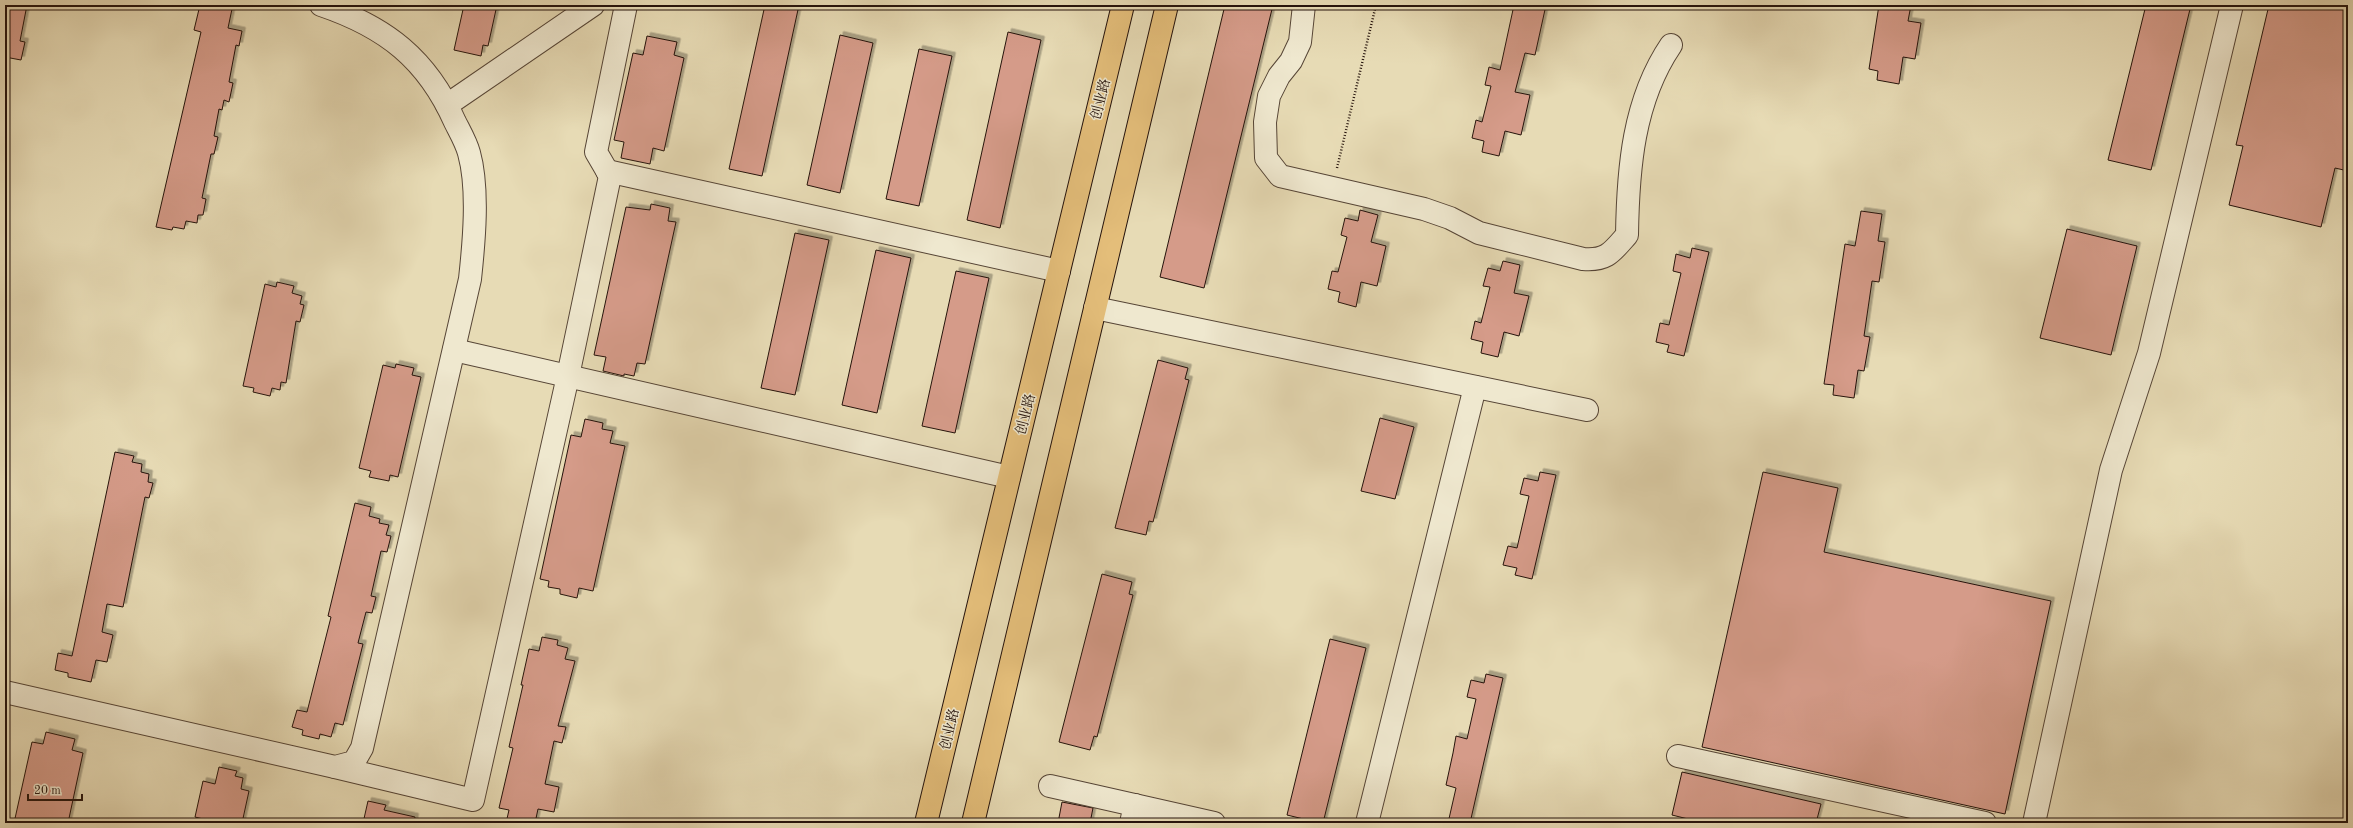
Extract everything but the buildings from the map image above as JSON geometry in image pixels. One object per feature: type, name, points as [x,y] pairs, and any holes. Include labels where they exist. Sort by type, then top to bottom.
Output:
[{"type":"main road","name":"创业路","points":[[926,823],[1123,5]]},
{"type":"main road","points":[[972,823],[1168,5]]},
{"type":"lane","points":[[321,5],[347,14],[384,33],[411,55],[447,105],[469,152],[474,195],[474,242],[470,279],[362,748],[354,762],[336,767]]},
{"type":"lane","points":[[447,105],[593,5]]},
{"type":"lane","points":[[5,692],[336,767],[473,800],[568,376],[610,176],[596,152],[626,5]]},
{"type":"lane","points":[[1304,5],[1300,42],[1291,61],[1279,76],[1269,96],[1265,122],[1266,158],[1280,176],[1424,209],[1450,218],[1479,233],[1583,259],[1596,260],[1610,254],[1627,235],[1629,173],[1635,135],[1646,93],[1656,67],[1671,45]]},
{"type":"lane","points":[[2034,823],[2111,470],[2149,353],[2232,5]]},
{"type":"lane","points":[[607,171],[1059,271]]},
{"type":"lane","points":[[1095,308],[1587,410]]},
{"type":"lane","points":[[454,350],[1010,477]]},
{"type":"lane","points":[[1367,823],[1475,387]]},
{"type":"lane","points":[[1678,756],[1986,823]]},
{"type":"lane","points":[[1050,786],[1133,814],[1214,823]]},
{"type":"path","points":[[1332,188],[1376,5]]}]
